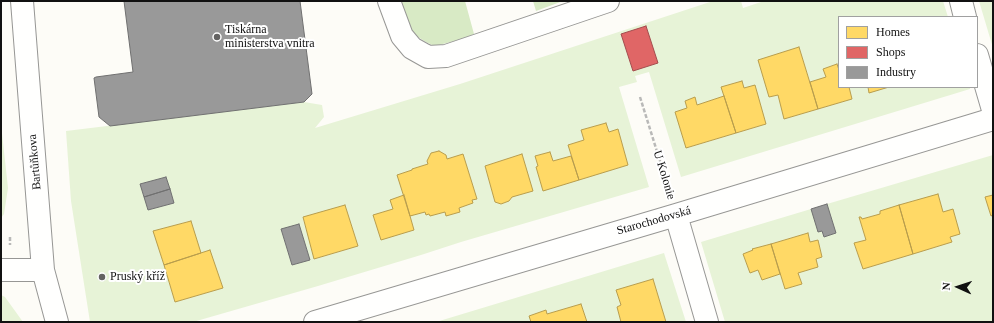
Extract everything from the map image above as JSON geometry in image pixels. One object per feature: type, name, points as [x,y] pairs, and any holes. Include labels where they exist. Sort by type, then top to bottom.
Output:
[{"type":"street","name":"Bartůňkova","points":[[22,1],[43,270],[57,322]]},
{"type":"street","points":[[389,1],[402,36],[412,48],[428,57],[446,56],[608,1]]},
{"type":"street","points":[[960,1],[965,16]]},
{"type":"street","points":[[978,58],[993,110]]},
{"type":"street","name":"Starochodovská","points":[[314,322],[993,119]]},
{"type":"street","name":"U Kolonie","points":[[676,215],[707,322]]},
{"type":"street","points":[[1,270],[43,270]]},
{"type":"path","name":"U Kolonie","points":[[640,97],[676,215]]},
{"type":"green space","points":[[393,1],[465,1],[474,34],[462,39],[439,45],[432,45],[408,29]]},
{"type":"green space","points":[[533,1],[563,1],[536,11]]},
{"type":"green space","points":[[713,1],[741,1],[743,8],[764,1],[943,1],[948,16],[838,16],[838,67],[837,64],[823,69],[826,77],[810,82],[799,47],[759,60],[769,97],[778,95],[784,119],[852,99],[849,88],[868,88],[869,92],[885,88],[970,88],[681,177],[649,72],[635,76],[637,82],[619,87],[649,187],[193,322],[90,322],[71,201],[66,131],[304,102],[322,105],[324,117],[315,128],[460,84]],"holes":[[[646,26],[658,63],[633,71],[621,34]],[[742,81],[744,88],[755,86],[766,124],[687,148],[675,112],[687,108],[685,101],[695,97],[697,105],[724,96],[722,87]],[[606,123],[609,132],[618,130],[628,165],[543,190],[536,167],[538,166],[535,156],[550,152],[553,161],[571,156],[568,145],[584,140],[581,130]],[[439,151],[446,155],[447,159],[463,154],[477,199],[472,200],[473,203],[459,208],[460,212],[446,216],[445,212],[430,216],[429,214],[426,215],[425,212],[410,216],[414,230],[381,239],[373,215],[393,209],[391,200],[404,195],[398,175],[428,164],[427,161],[431,153]],[[522,154],[532,191],[512,197],[509,201],[501,204],[495,202],[485,166]],[[166,177],[174,203],[148,210],[140,184]],[[345,205],[358,246],[315,259],[303,218]],[[190,221],[201,253],[210,251],[223,288],[175,302],[154,231]],[[299,224],[310,260],[292,265],[281,230]]]},
{"type":"green space","points":[[979,1],[993,1],[993,48]]},
{"type":"green space","points":[[1,124],[8,188],[4,214],[1,218]]},
{"type":"green space","points":[[993,155],[993,195],[985,197],[991,216],[993,215],[993,322],[725,322],[701,242],[811,209],[824,237],[836,233],[827,204]],"holes":[[[938,195],[952,242],[863,269],[854,244],[866,240],[859,217],[862,219],[880,214],[880,211]],[[808,233],[810,242],[818,240],[822,257],[816,259],[818,267],[798,273],[802,284],[785,289],[780,274],[762,280],[758,270],[750,273],[743,254],[753,249]]]},
{"type":"green space","points":[[664,253],[686,322],[666,322],[653,279],[616,290],[621,305],[617,307],[621,322],[587,322],[581,304],[547,314],[546,310],[529,316],[531,322],[436,322]]},
{"type":"green space","points":[[1,295],[5,297],[23,322],[1,322]]},
{"type":"building: Homes","points":[[799,47],[818,109],[784,119],[778,95],[769,97],[758,60]]},
{"type":"building: Homes","points":[[837,64],[838,88],[849,88],[852,99],[818,109],[810,82],[826,77],[823,69]]},
{"type":"building: Homes","points":[[742,81],[744,88],[755,85],[766,124],[736,133],[721,87]]},
{"type":"building: Homes","points":[[868,88],[886,88],[869,93]]},
{"type":"building: Homes","points":[[724,96],[736,133],[686,148],[675,112],[687,108],[685,101],[695,97],[697,105]]},
{"type":"building: Homes","points":[[606,123],[609,132],[618,129],[628,165],[579,180],[568,145],[584,140],[581,130]]},
{"type":"building: Homes","points":[[439,151],[446,155],[447,159],[463,154],[477,199],[472,200],[473,203],[459,208],[460,212],[446,216],[445,212],[430,216],[429,214],[426,215],[425,212],[410,216],[397,175],[428,164],[427,161],[431,153]]},
{"type":"building: Homes","points":[[550,152],[553,161],[571,156],[579,180],[543,191],[536,167],[538,166],[535,156]]},
{"type":"building: Homes","points":[[522,154],[533,191],[512,197],[509,201],[501,204],[495,202],[485,166]]},
{"type":"building: Homes","points":[[938,194],[943,212],[953,209],[960,234],[950,237],[952,242],[913,254],[899,205]]},
{"type":"building: Homes","points":[[404,195],[414,230],[381,240],[373,215],[393,209],[390,200]]},
{"type":"building: Homes","points":[[993,195],[993,215],[991,216],[985,197]]},
{"type":"building: Homes","points":[[345,205],[358,246],[314,259],[303,217]]},
{"type":"building: Homes","points":[[899,205],[913,254],[863,269],[854,243],[866,240],[859,217],[862,219],[880,214],[880,211]]},
{"type":"building: Homes","points":[[191,221],[201,253],[164,265],[153,231]]},
{"type":"building: Homes","points":[[808,233],[810,242],[818,240],[822,257],[816,259],[818,267],[798,273],[802,284],[785,289],[771,244]]},
{"type":"building: Homes","points":[[771,244],[780,274],[762,280],[758,270],[750,273],[743,254],[753,250],[752,249]]},
{"type":"building: Homes","points":[[210,250],[223,288],[175,302],[164,265]]},
{"type":"building: Homes","points":[[653,279],[666,322],[621,322],[617,307],[621,305],[616,290]]},
{"type":"building: Homes","points":[[581,304],[587,322],[531,322],[529,316],[546,310],[547,314]]},
{"type":"building: Shops","points":[[646,26],[658,63],[633,71],[621,34]]},
{"type":"building: Industry","name":"Tiskárna ministerstva vnitra","points":[[124,1],[300,1],[312,94],[304,102],[110,126],[99,117],[94,78],[133,72]]},
{"type":"building: Industry","points":[[166,177],[170,189],[144,197],[140,184]]},
{"type":"building: Industry","points":[[170,189],[174,203],[148,210],[144,197]]},
{"type":"building: Industry","points":[[827,204],[836,233],[824,237],[822,231],[818,232],[811,209]]},
{"type":"building: Industry","points":[[299,224],[310,260],[292,265],[281,229]]},
{"type":"place","name":"Tiskárna ministerstva vnitra","points":[[217,37]]},
{"type":"place","name":"Pruský kříž","points":[[102,277]]}]
